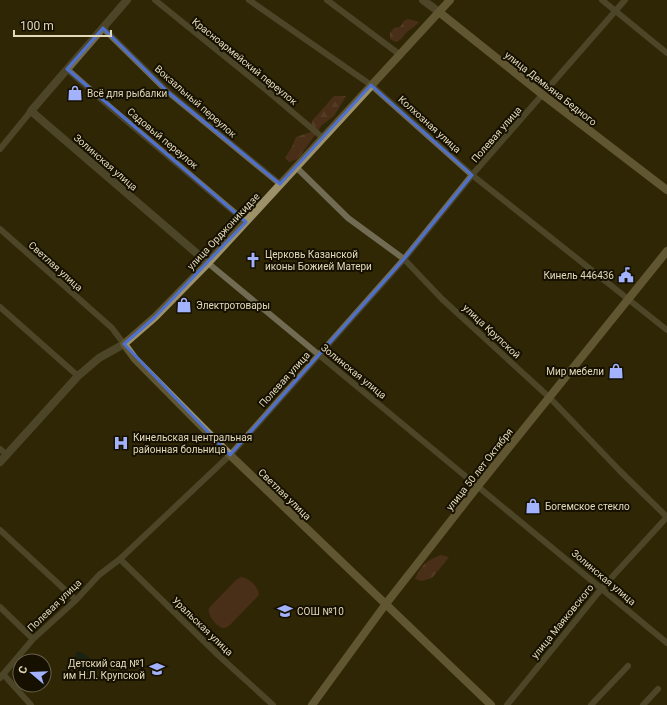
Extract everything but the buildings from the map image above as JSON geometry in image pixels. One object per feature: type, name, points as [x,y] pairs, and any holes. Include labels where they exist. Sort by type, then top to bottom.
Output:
[{"type":"main road","name":"улица Орджоникидзе","points":[[124,344],[155,318],[208,263],[322,137],[450,0]]},
{"type":"main road","name":"улица Демьяна Бедного","points":[[439,12],[543,95],[667,190]]},
{"type":"main road","name":"улица 50 лет Октября","points":[[312,705],[385,605],[478,486],[667,251]]},
{"type":"main road","name":"Светлая улица","points":[[124,344],[135,359],[230,455],[491,705]]},
{"type":"street","points":[[0,149],[127,0]]},
{"type":"street","name":"Красноармейский переулок","points":[[155,0],[322,137]]},
{"type":"street","name":"Колхозная улица","points":[[249,0],[371,85],[472,175],[667,330]]},
{"type":"street","points":[[328,0],[399,54]]},
{"type":"street","name":"улица Демьяна Бедного","points":[[423,0],[439,12]]},
{"type":"street","points":[[602,0],[667,53]]},
{"type":"street","name":"Полевая улица","points":[[2,676],[33,639],[76,600],[99,575],[120,559],[230,455],[404,259],[472,175],[625,0]]},
{"type":"street","name":"Вокзальный переулок","points":[[102,28],[168,92],[280,184]]},
{"type":"street","name":"Садовый переулок","points":[[67,69],[246,222]]},
{"type":"street","name":"Золинская улица","points":[[31,111],[208,263],[667,643]]},
{"type":"street","name":"улица Крупской","points":[[296,167],[348,218],[404,259],[442,299],[549,397],[620,471],[667,517]]},
{"type":"street","name":"Светлая улица","points":[[0,229],[112,328],[124,344]]},
{"type":"street","points":[[0,307],[78,376]]},
{"type":"street","name":"улица Орджоникидзе","points":[[0,462],[78,376],[99,358],[124,344]]},
{"type":"street","points":[[0,449],[7,455]]},
{"type":"street","name":"улица Маяковского","points":[[507,705],[602,588],[667,517]]},
{"type":"street","points":[[0,530],[76,600]]},
{"type":"street","name":"Уральская улица","points":[[120,559],[218,655],[273,705]]},
{"type":"street","points":[[0,607],[33,639]]},
{"type":"street","points":[[591,705],[628,666]]},
{"type":"street","points":[[2,676],[31,705]]},
{"type":"street","points":[[643,705],[658,688]]},
{"type":"highlighted area","points":[[103,28],[168,92],[280,184],[371,85],[472,175],[404,259],[230,455],[124,344],[155,317],[246,222],[67,69]]},
{"type":"green space","points":[[408,19],[419,22],[400,40],[396,42],[390,39],[390,33],[394,28],[400,27],[404,21]]},
{"type":"green space","points":[[334,96],[346,96],[334,116],[322,125],[298,159],[289,162],[285,158],[296,137],[311,132],[312,121]]},
{"type":"green space","points":[[441,555],[449,557],[432,578],[422,581],[415,579],[419,570],[425,564]]},
{"type":"green space","points":[[241,577],[253,583],[259,592],[259,595],[230,625],[225,628],[218,626],[211,617],[209,608],[236,580]]},
{"type":"water","points":[[77,651],[95,662],[100,668],[97,671],[84,673],[74,662]]},
{"type":"place","name":"Всё для рыбалки","points":[[75,93]]},
{"type":"place","name":"Церковь Казанской иконы Божией Матери","points":[[253,260]]},
{"type":"place","name":"Кинель 446436","points":[[626,275]]},
{"type":"place","name":"Электротовары","points":[[184,305]]},
{"type":"place","name":"Мир мебели","points":[[616,371]]},
{"type":"place","name":"Кинельская центральная районная больница","points":[[121,443]]},
{"type":"place","name":"Богемское стекло","points":[[533,506]]},
{"type":"place","name":"СОШ №10","points":[[285,611]]},
{"type":"place","name":"Детский сад №1 им Н.Л. Крупской","points":[[157,669]]}]
